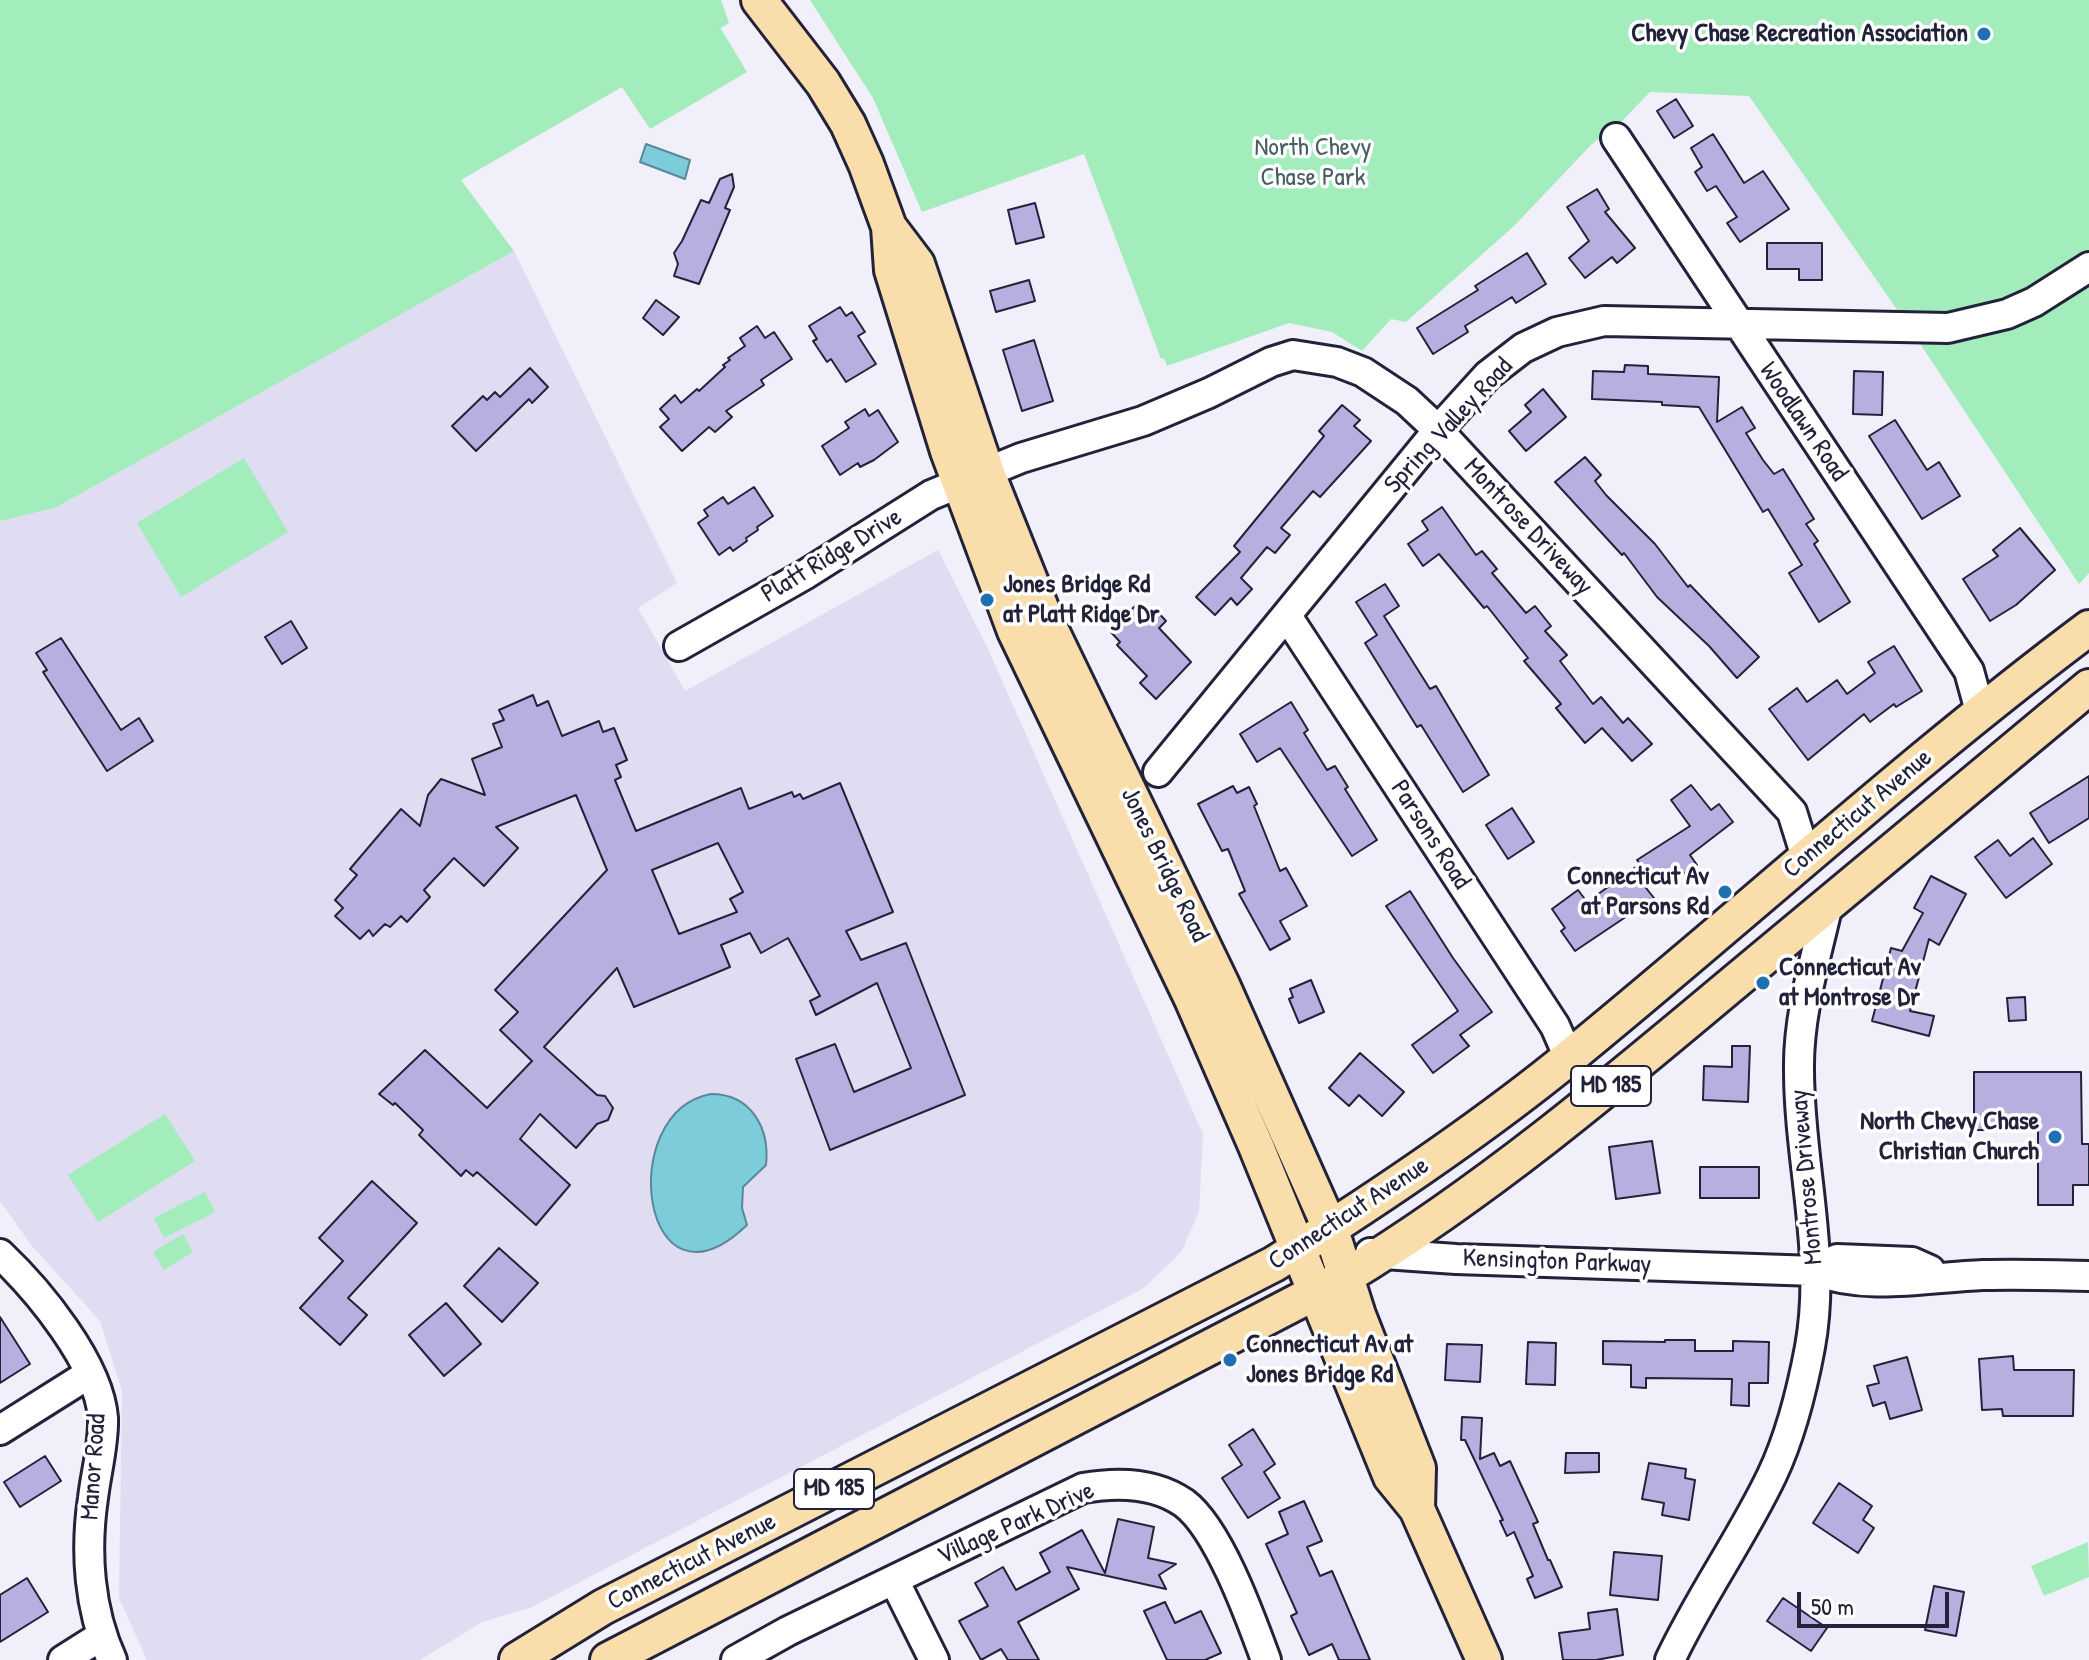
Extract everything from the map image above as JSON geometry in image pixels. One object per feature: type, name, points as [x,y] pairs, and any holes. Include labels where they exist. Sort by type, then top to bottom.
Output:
[{"type":"main road","name":"Jones Bridge Road","points":[[759,0],[823,83],[848,124],[889,227],[892,270],[973,479],[1015,631],[1192,999],[1298,1250],[1332,1262]]},
{"type":"main road","name":"Jones Bridge Road","points":[[973,479],[1045,618],[1222,985],[1332,1262],[1391,1477],[1417,1509],[1484,1660]]},
{"type":"main road","name":"Connecticut Avenue","points":[[608,1660],[1332,1262],[1413,1174],[1569,1058],[1980,711],[2089,628]]},
{"type":"main road","name":"Connecticut Avenue","points":[[517,1660],[603,1607],[1298,1250],[1332,1262],[1383,1254],[1445,1212],[1607,1089],[2089,687]]},
{"type":"street","name":"Woodlawn Road","points":[[1616,138],[1969,671],[1980,711]]},
{"type":"street","name":"Spring Valley Road","points":[[1158,772],[1438,430],[1488,375],[1523,348],[1557,332],[1604,321],[1948,328],[2007,314],[2044,297],[2089,267]]},
{"type":"street","name":"Montrose Driveway","points":[[973,479],[1021,458],[1143,421],[1271,362],[1293,355],[1337,362],[1363,372],[1407,401],[1438,430],[1792,812],[1806,857]]},
{"type":"street","name":"Platt Ridge Drive","points":[[679,646],[806,574],[931,495],[973,479]]},
{"type":"street","name":"Parsons Road","points":[[1287,616],[1555,1026],[1569,1058]]},
{"type":"street","name":"Montrose Driveway","points":[[1670,1660],[1754,1511],[1784,1446],[1811,1345],[1816,1236],[1805,1159],[1798,1069],[1805,1006],[1828,904]]},
{"type":"street","name":"Manor Road","points":[[0,1254],[48,1306],[64,1329],[99,1398],[103,1419],[89,1547],[91,1582],[107,1648]]},
{"type":"street","name":"Kensington Parkway","points":[[1383,1254],[1445,1259],[1816,1271],[1837,1259],[1912,1262],[1947,1277],[2089,1276]]},
{"type":"street","points":[[0,1430],[89,1374]]},
{"type":"street","name":"Village Park Drive","points":[[736,1660],[788,1631],[1083,1488],[1115,1483],[1150,1488],[1184,1504],[1210,1532],[1266,1660]]},
{"type":"street","points":[[894,1580],[934,1660]]},
{"type":"street","points":[[63,1660],[107,1648]]},
{"type":"shaded area","points":[[514,251],[677,583],[638,608],[685,691],[938,550],[988,649],[1203,1134],[1199,1212],[1181,1252],[1144,1288],[532,1607],[482,1622],[420,1660],[147,1660],[119,1598],[122,1391],[100,1321],[32,1246],[0,1201],[0,521],[55,508]]},
{"type":"green space","points":[[0,0],[721,0],[729,23],[718,30],[721,29],[747,72],[650,129],[622,87],[461,180],[514,251],[55,508],[0,521]]},
{"type":"green space","name":"North Chevy Chase Park","points":[[810,0],[2089,0],[2089,573],[2079,584],[1909,327],[1749,96],[1650,92],[1621,122],[1591,145],[1514,226],[1406,322],[1391,319],[1362,351],[1332,332],[1289,323],[1167,366],[1164,358],[1161,359],[1084,154],[922,212],[873,98]]},
{"type":"green space","points":[[244,458],[288,532],[181,597],[137,523]]},
{"type":"green space","points":[[165,1114],[195,1161],[98,1222],[68,1175]]},
{"type":"green space","points":[[205,1192],[215,1212],[164,1238],[154,1218]]},
{"type":"green space","points":[[183,1234],[193,1252],[164,1270],[153,1252]]},
{"type":"green space","points":[[2088,1542],[2089,1577],[2044,1596],[2031,1566]]},
{"type":"water","points":[[646,144],[690,160],[685,179],[640,162]]},
{"type":"water","points":[[711,1094],[737,1100],[755,1116],[765,1138],[766,1165],[743,1187],[742,1208],[747,1225],[711,1249],[683,1250],[664,1233],[653,1204],[652,1170],[661,1136],[680,1109]]},
{"type":"building","points":[[1676,99],[1693,126],[1674,138],[1657,111]]},
{"type":"building","points":[[1713,134],[1744,183],[1763,171],[1789,209],[1740,242],[1727,223],[1737,217],[1716,186],[1707,191],[1695,172],[1702,167],[1691,148]]},
{"type":"building","points":[[732,174],[734,187],[725,208],[730,210],[699,284],[674,276],[678,264],[674,253],[701,200],[709,203],[720,179]]},
{"type":"building","points":[[1597,189],[1609,209],[1605,212],[1635,248],[1617,263],[1612,257],[1585,278],[1569,258],[1589,241],[1567,207]]},
{"type":"building","points":[[1035,203],[1044,237],[1016,244],[1008,210]]},
{"type":"building","points":[[1767,243],[1822,243],[1822,280],[1799,280],[1799,269],[1767,269]]},
{"type":"building","points":[[1527,253],[1546,284],[1516,303],[1512,297],[1465,326],[1468,332],[1433,354],[1417,328],[1478,290],[1475,286]]},
{"type":"building","points":[[1029,280],[1035,301],[996,312],[990,291]]},
{"type":"building","points":[[656,300],[679,317],[663,335],[643,318]]},
{"type":"building","points":[[840,307],[846,316],[852,312],[865,332],[858,336],[876,364],[846,382],[831,359],[827,362],[813,341],[817,339],[809,326]]},
{"type":"building","points":[[757,326],[765,338],[774,332],[792,359],[761,380],[764,385],[726,411],[732,417],[715,432],[709,427],[682,451],[660,427],[669,419],[660,409],[675,395],[681,403],[697,389],[699,391],[725,367],[723,365],[730,360],[728,358],[745,346],[740,338]]},
{"type":"building","points":[[1034,340],[1053,401],[1022,411],[1003,350]]},
{"type":"building","points":[[1625,365],[1648,366],[1648,374],[1719,377],[1717,422],[1742,407],[1755,428],[1746,433],[1774,474],[1783,469],[1814,519],[1806,524],[1818,541],[1814,544],[1850,602],[1819,622],[1789,573],[1802,565],[1768,509],[1763,512],[1699,407],[1592,399],[1593,371],[1624,372]]},
{"type":"building","points":[[530,368],[548,387],[532,403],[529,399],[476,451],[452,426],[483,396],[487,400],[495,392],[500,397]]},
{"type":"building","points":[[1854,371],[1883,372],[1882,415],[1853,414]]},
{"type":"building","points":[[1543,389],[1566,417],[1526,451],[1509,431],[1531,412],[1525,405]]},
{"type":"building","points":[[1342,405],[1360,420],[1354,426],[1371,441],[1320,497],[1313,491],[1281,528],[1290,535],[1275,553],[1267,547],[1241,578],[1252,589],[1237,605],[1231,598],[1215,615],[1196,597],[1240,552],[1234,546],[1324,436],[1319,431]]},
{"type":"building","points":[[865,409],[869,416],[878,410],[898,442],[874,460],[860,467],[858,463],[840,475],[822,446],[849,428],[845,422]]},
{"type":"building","points":[[1895,420],[1927,470],[1939,462],[1960,496],[1922,519],[1869,436]]},
{"type":"building","points":[[1585,457],[1601,475],[1595,481],[1606,495],[1655,544],[1688,587],[1690,585],[1759,657],[1737,678],[1709,646],[1657,597],[1624,553],[1622,555],[1555,482]]},
{"type":"building","points":[[754,487],[773,516],[757,527],[758,530],[746,538],[747,541],[733,551],[730,547],[719,555],[698,523],[708,516],[704,510],[723,497],[728,504]]},
{"type":"building","points":[[1442,507],[1476,555],[1482,551],[1497,569],[1492,573],[1526,613],[1535,606],[1551,626],[1545,631],[1567,655],[1560,661],[1593,704],[1601,697],[1623,723],[1628,718],[1652,744],[1632,761],[1602,728],[1585,743],[1556,708],[1561,704],[1524,661],[1528,658],[1487,606],[1484,608],[1439,554],[1423,566],[1408,544],[1428,530],[1422,521]]},
{"type":"building","points":[[2020,528],[2055,570],[2016,605],[1990,621],[1963,579],[1998,556],[1993,550]]},
{"type":"building","points":[[1385,584],[1399,606],[1384,616],[1430,689],[1436,686],[1489,775],[1463,792],[1421,725],[1417,727],[1365,643],[1377,635],[1356,602]]},
{"type":"building","points":[[1136,605],[1146,615],[1154,608],[1166,621],[1159,628],[1191,662],[1156,699],[1140,683],[1147,676],[1117,645],[1120,642],[1110,631]]},
{"type":"building","points":[[291,621],[307,648],[282,664],[265,637]]},
{"type":"building","points":[[61,638],[121,730],[139,718],[153,741],[107,771],[43,672],[47,670],[36,653]]},
{"type":"building","points":[[1894,646],[1922,691],[1896,707],[1894,704],[1870,722],[1864,714],[1808,760],[1769,709],[1797,688],[1807,702],[1837,680],[1847,694],[1875,673],[1868,662]]},
{"type":"building","points":[[533,695],[537,706],[548,701],[562,736],[599,721],[603,732],[614,728],[627,760],[616,765],[621,777],[615,780],[636,831],[741,788],[749,809],[792,792],[794,797],[800,794],[803,799],[840,783],[893,912],[846,931],[861,960],[906,943],[965,1095],[830,1150],[796,1059],[835,1044],[854,1092],[911,1068],[877,983],[816,1015],[810,1001],[820,996],[788,938],[761,953],[750,933],[721,945],[730,967],[634,1007],[617,968],[544,1047],[597,1095],[605,1096],[613,1108],[608,1120],[597,1124],[576,1148],[540,1114],[520,1139],[570,1185],[536,1225],[477,1172],[473,1176],[466,1170],[461,1176],[419,1135],[423,1130],[395,1103],[393,1105],[379,1094],[425,1050],[487,1108],[532,1061],[500,1030],[518,1012],[495,990],[607,870],[576,795],[496,827],[518,848],[484,886],[454,858],[424,890],[430,897],[407,922],[401,916],[390,927],[385,924],[373,936],[369,930],[360,939],[335,916],[343,908],[335,900],[357,875],[350,869],[401,809],[420,826],[428,795],[441,779],[485,795],[472,759],[502,747],[493,724],[504,720],[499,710]],"holes":[[[718,843],[743,892],[730,899],[737,912],[679,934],[652,870]]]},
{"type":"building","points":[[1291,702],[1308,730],[1304,733],[1327,770],[1335,766],[1348,787],[1345,789],[1377,840],[1352,856],[1280,748],[1257,762],[1240,734]]},
{"type":"building","points":[[2089,776],[2089,818],[2049,843],[2030,813]]},
{"type":"building","points":[[1691,785],[1711,810],[1719,804],[1733,822],[1690,855],[1697,865],[1678,877],[1674,870],[1646,888],[1654,898],[1575,951],[1561,931],[1565,928],[1552,909],[1578,890],[1587,902],[1640,864],[1637,860],[1690,826],[1671,800]]},
{"type":"building","points":[[1233,786],[1237,793],[1249,787],[1280,871],[1286,868],[1307,906],[1280,921],[1290,939],[1270,950],[1239,894],[1245,891],[1228,849],[1222,851],[1198,804]]},
{"type":"building","points":[[1512,808],[1534,842],[1508,859],[1486,825]]},
{"type":"building","points":[[2033,838],[2052,864],[2006,898],[1975,857],[1998,840],[2010,856]]},
{"type":"building","points":[[1931,876],[1966,894],[1939,945],[1929,939],[1910,1011],[1934,1016],[1929,1036],[1872,1021],[1891,948],[1902,951],[1923,913],[1914,908]]},
{"type":"building","points":[[1410,891],[1492,1012],[1460,1035],[1469,1046],[1433,1073],[1412,1045],[1458,1011],[1386,906]]},
{"type":"building","points":[[1311,980],[1324,1012],[1299,1023],[1289,999],[1293,997],[1290,989]]},
{"type":"building","points":[[2025,997],[2026,1020],[2009,1021],[2007,998]]},
{"type":"building","points":[[1732,1046],[1750,1046],[1748,1102],[1703,1100],[1704,1066],[1732,1067]]},
{"type":"building","points":[[1360,1053],[1404,1092],[1382,1116],[1359,1095],[1349,1106],[1329,1088]]},
{"type":"building","name":"North Chevy Chase Christian Church","points":[[1974,1072],[2081,1072],[2082,1144],[2089,1144],[2089,1185],[2073,1185],[2073,1205],[2038,1205],[2038,1124],[1998,1124],[1998,1130],[1974,1130]]},
{"type":"building","points":[[1652,1141],[1660,1193],[1616,1199],[1609,1147]]},
{"type":"building","points":[[1700,1167],[1759,1167],[1759,1198],[1700,1198]]},
{"type":"building","points":[[372,1181],[417,1223],[348,1298],[367,1315],[340,1345],[300,1308],[343,1261],[319,1238]]},
{"type":"building","points":[[499,1248],[538,1283],[502,1322],[464,1286]]},
{"type":"building","points":[[446,1303],[481,1344],[444,1376],[409,1335]]},
{"type":"building","points":[[0,1317],[30,1364],[0,1383]]},
{"type":"building","points":[[1695,1340],[1695,1351],[1733,1351],[1733,1341],[1769,1342],[1768,1383],[1749,1383],[1749,1406],[1731,1405],[1732,1379],[1646,1378],[1646,1388],[1631,1387],[1631,1365],[1603,1364],[1603,1341]]},
{"type":"building","points":[[1528,1342],[1556,1343],[1555,1385],[1526,1384]]},
{"type":"building","points":[[1447,1344],[1482,1345],[1480,1382],[1445,1380]]},
{"type":"building","points":[[2013,1356],[2014,1370],[2074,1370],[2073,1416],[2003,1416],[2002,1409],[1982,1410],[1979,1359]]},
{"type":"building","points":[[1907,1357],[1922,1410],[1890,1419],[1885,1402],[1873,1406],[1867,1386],[1879,1383],[1874,1366]]},
{"type":"building","points":[[1462,1417],[1482,1418],[1480,1459],[1494,1453],[1500,1466],[1510,1461],[1538,1522],[1533,1524],[1562,1587],[1535,1598],[1527,1579],[1533,1576],[1514,1532],[1507,1536],[1500,1521],[1503,1520],[1465,1440],[1461,1440]]},
{"type":"building","points":[[1253,1429],[1275,1464],[1264,1472],[1280,1498],[1248,1518],[1222,1478],[1242,1465],[1229,1445]]},
{"type":"building","points":[[1566,1453],[1599,1453],[1599,1472],[1565,1473]]},
{"type":"building","points":[[45,1456],[61,1481],[20,1507],[4,1482]]},
{"type":"building","points":[[1649,1463],[1686,1469],[1685,1478],[1695,1480],[1689,1520],[1662,1515],[1664,1503],[1642,1499]]},
{"type":"building","points":[[1839,1483],[1872,1506],[1863,1520],[1874,1528],[1858,1553],[1813,1523]]},
{"type":"building","points":[[1304,1501],[1322,1541],[1307,1547],[1320,1576],[1332,1571],[1370,1660],[1339,1660],[1332,1644],[1309,1655],[1291,1616],[1297,1613],[1266,1544],[1288,1534],[1279,1512]]},
{"type":"building","points":[[1118,1519],[1154,1527],[1148,1558],[1176,1564],[1159,1575],[1166,1589],[1067,1567],[1079,1589],[1018,1622],[1039,1660],[1008,1660],[1001,1649],[981,1660],[959,1621],[988,1606],[975,1583],[1003,1567],[1016,1590],[1050,1572],[1040,1553],[1082,1530],[1105,1573]]},
{"type":"building","points":[[1614,1552],[1662,1556],[1658,1600],[1610,1595]]},
{"type":"building","points":[[27,1578],[48,1612],[0,1642],[0,1595]]},
{"type":"building","points":[[1934,1586],[1964,1592],[1956,1636],[1925,1630]]},
{"type":"building","points":[[1783,1598],[1827,1628],[1811,1651],[1767,1621]]},
{"type":"building","points":[[1165,1602],[1175,1623],[1201,1611],[1221,1653],[1205,1660],[1167,1660],[1144,1611]]},
{"type":"building","points":[[1617,1609],[1623,1655],[1596,1660],[1563,1660],[1559,1633],[1590,1629],[1588,1613]]},
{"type":"place","name":"Chevy Chase Recreation Association","points":[[1984,34]]},
{"type":"place","name":"Jones Bridge Rd at Platt Ridge Dr","points":[[987,600]]},
{"type":"place","name":"Connecticut Av at Parsons Rd","points":[[1725,892]]},
{"type":"place","name":"Connecticut Av at Montrose Dr","points":[[1763,983]]},
{"type":"place","name":"North Chevy Chase Christian Church","points":[[2055,1137]]},
{"type":"place","name":"Connecticut Av at Jones Bridge Rd","points":[[1230,1360]]}]
